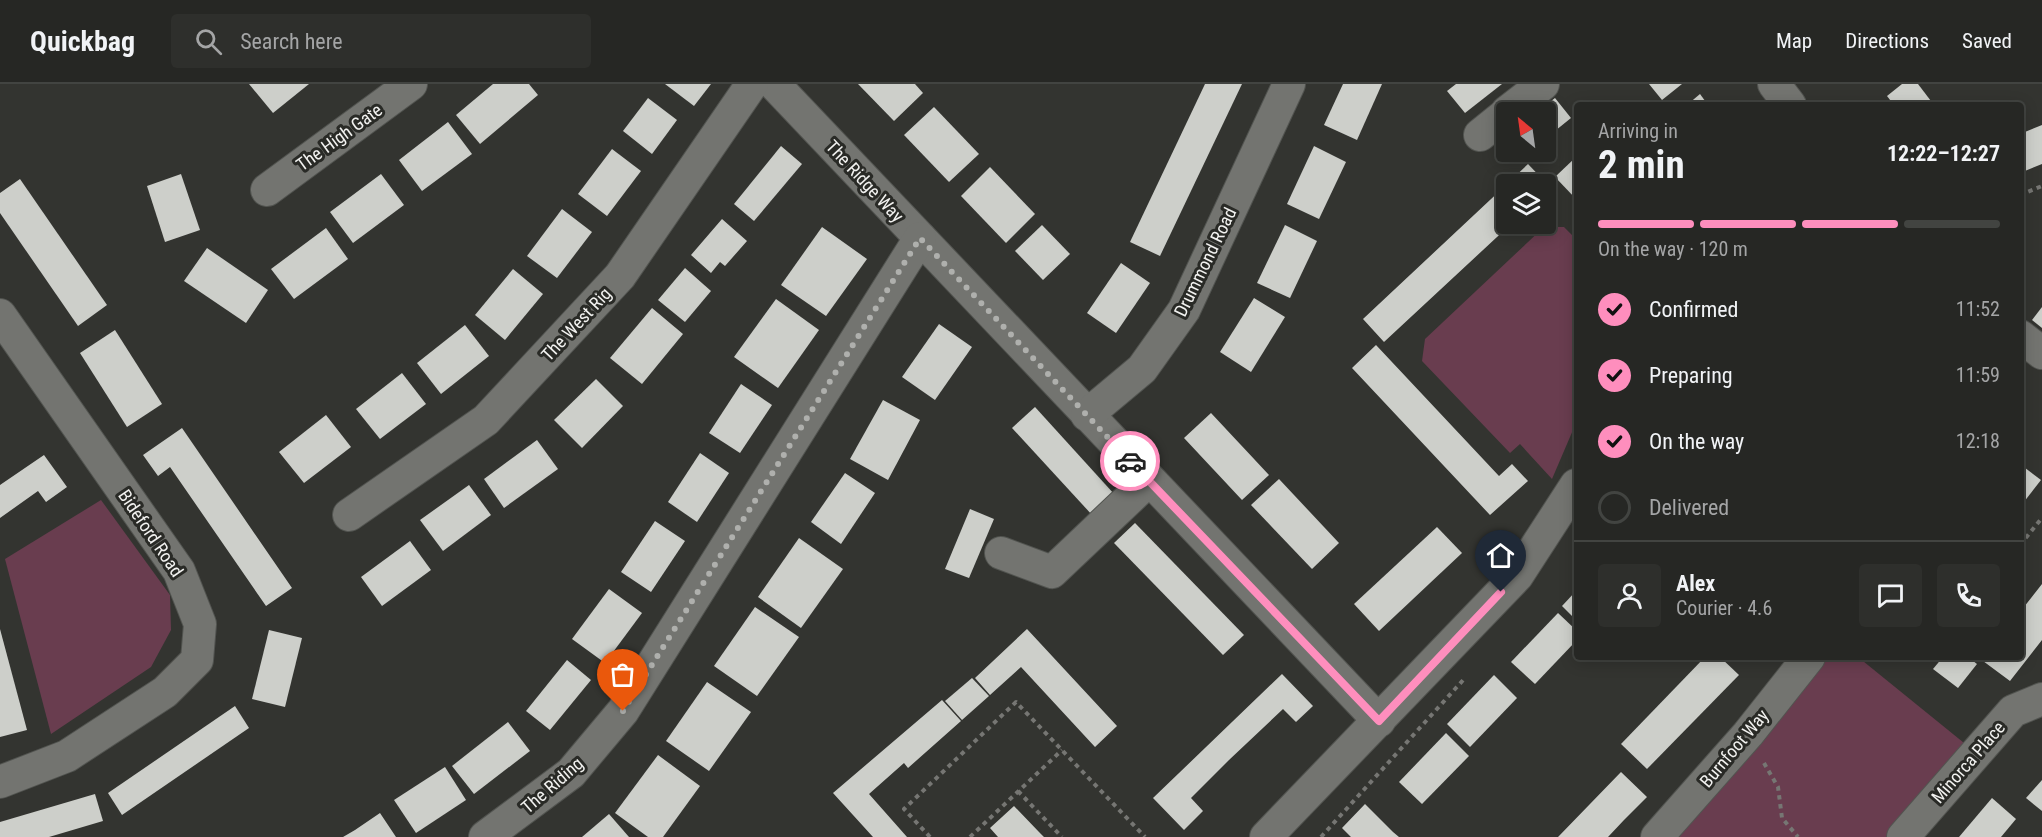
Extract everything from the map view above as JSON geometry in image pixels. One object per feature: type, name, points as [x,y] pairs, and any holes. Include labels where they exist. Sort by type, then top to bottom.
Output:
[{"type":"street","name":"The High Gate","points":[[267,190],[411,84]]},
{"type":"street","name":"The West Rig","points":[[349,515],[486,420],[502,403],[620,276],[753,84]]},
{"type":"street","name":"The Ridge Way","points":[[774,84],[1379,721]]},
{"type":"street","name":"Drummond Road","points":[[1087,415],[1142,369],[1184,310],[1289,84]]},
{"type":"street","points":[[1521,102],[1543,84]]},
{"type":"street","points":[[1774,84],[1788,102]]},
{"type":"street","points":[[1480,135],[1496,122]]},
{"type":"street","name":"The Riding","points":[[485,837],[571,773],[623,711],[920,238]]},
{"type":"street","name":"Bideford Road","points":[[0,315],[180,571],[200,624],[197,660],[165,692],[67,756],[0,782]]},
{"type":"street","points":[[2024,339],[2042,353]]},
{"type":"street","points":[[1001,553],[1052,572],[1149,480]]},
{"type":"street","points":[[1266,837],[1517,576],[1574,488]]},
{"type":"street","name":"Burnfoot Way","points":[[1657,837],[1748,734],[1799,661]]},
{"type":"street","name":"Minorca Place","points":[[1903,837],[2013,711],[2042,699]]},
{"type":"path","points":[[2024,193],[2042,186]]},
{"type":"path","points":[[2024,540],[2042,518]]},
{"type":"path","points":[[930,837],[904,809],[1016,702],[1144,837]]},
{"type":"path","points":[[1748,734],[1778,787],[1782,818],[1798,837]]},
{"type":"path","points":[[970,837],[1062,750]]},
{"type":"path","points":[[1018,791],[1062,837]]},
{"type":"shaded area","points":[[1556,227],[1564,227],[1574,237],[1574,428],[1552,479],[1520,444],[1510,453],[1422,361],[1425,339],[1537,234],[1556,234]]},
{"type":"shaded area","points":[[101,500],[170,595],[171,630],[151,667],[51,734],[5,559]]},
{"type":"shaded area","points":[[1824,660],[1862,660],[1969,747],[1890,837],[1676,837]]},
{"type":"building","points":[[249,84],[309,84],[273,113]]},
{"type":"building","points":[[493,84],[529,84],[538,95],[480,144],[456,115]]},
{"type":"building","points":[[665,84],[711,84],[694,106]]},
{"type":"building","points":[[858,84],[915,84],[923,93],[894,121]]},
{"type":"building","points":[[1205,84],[1242,84],[1160,256],[1130,242]]},
{"type":"building","points":[[1343,84],[1382,84],[1357,140],[1324,125]]},
{"type":"building","points":[[1456,84],[1502,84],[1465,113],[1447,91]]},
{"type":"building","points":[[1649,84],[1682,84],[1662,100]]},
{"type":"building","points":[[1902,84],[1918,84],[1932,102],[1892,102],[1887,96]]},
{"type":"building","points":[[1700,94],[1706,102],[1691,102]]},
{"type":"building","points":[[648,98],[677,120],[652,154],[623,131]]},
{"type":"building","points":[[1555,98],[1571,118],[1556,130],[1556,102],[1550,102]]},
{"type":"building","points":[[934,107],[979,154],[949,182],[904,135]]},
{"type":"building","points":[[448,122],[472,154],[422,191],[399,160]]},
{"type":"building","points":[[2042,125],[2042,164],[2024,171],[2024,132]]},
{"type":"building","points":[[781,146],[802,164],[754,221],[734,204]]},
{"type":"building","points":[[1314,146],[1346,162],[1319,219],[1287,204]]},
{"type":"building","points":[[612,149],[641,171],[607,216],[578,194]]},
{"type":"building","points":[[1574,159],[1574,197],[1556,176]]},
{"type":"building","points":[[1528,164],[1538,174],[1518,174]]},
{"type":"building","points":[[990,167],[1035,214],[1006,243],[961,196]]},
{"type":"building","points":[[181,174],[200,230],[165,242],[147,186]]},
{"type":"building","points":[[381,174],[404,205],[353,243],[330,212]]},
{"type":"building","points":[[20,179],[107,305],[78,326],[0,213],[0,193]]},
{"type":"building","points":[[1496,194],[1496,234],[1500,234],[1384,342],[1363,319]]},
{"type":"building","points":[[562,209],[592,232],[557,278],[527,256]]},
{"type":"building","points":[[722,219],[747,241],[725,266],[720,262],[711,273],[691,255]]},
{"type":"building","points":[[1042,225],[1070,254],[1043,280],[1015,251]]},
{"type":"building","points":[[1285,225],[1317,241],[1290,298],[1257,283]]},
{"type":"building","points":[[822,227],[867,259],[826,316],[781,285]]},
{"type":"building","points":[[326,228],[348,259],[294,299],[271,269]]},
{"type":"building","points":[[207,248],[268,290],[246,323],[184,281]]},
{"type":"building","points":[[1121,263],[1150,283],[1116,333],[1087,313]]},
{"type":"building","points":[[685,268],[711,291],[685,322],[658,300]]},
{"type":"building","points":[[513,269],[543,294],[505,340],[475,315]]},
{"type":"building","points":[[1254,298],[1285,317],[1251,372],[1220,352]]},
{"type":"building","points":[[776,299],[819,330],[778,388],[734,357]]},
{"type":"building","points":[[2042,307],[2042,328],[2032,320]]},
{"type":"building","points":[[652,308],[683,334],[642,384],[610,358]]},
{"type":"building","points":[[939,324],[972,347],[935,400],[902,377]]},
{"type":"building","points":[[465,325],[489,356],[441,394],[417,363]]},
{"type":"building","points":[[115,330],[162,404],[127,427],[80,353]]},
{"type":"building","points":[[1376,345],[1499,476],[1512,464],[1528,481],[1490,515],[1352,368]]},
{"type":"building","points":[[402,373],[426,404],[380,439],[356,409]]},
{"type":"building","points":[[596,379],[623,406],[582,448],[554,420]]},
{"type":"building","points":[[741,384],[772,405],[740,453],[709,433]]},
{"type":"building","points":[[883,400],[920,420],[888,480],[850,459]]},
{"type":"building","points":[[1035,407],[1115,495],[1093,516],[1012,428]]},
{"type":"building","points":[[1211,413],[1269,475],[1242,500],[1184,438]]},
{"type":"building","points":[[326,415],[351,447],[304,483],[279,452]]},
{"type":"building","points":[[182,428],[292,588],[266,606],[170,467],[158,476],[143,455]]},
{"type":"building","points":[[537,440],[558,469],[504,508],[484,479]]},
{"type":"building","points":[[700,453],[729,473],[697,522],[668,502]]},
{"type":"building","points":[[44,455],[67,487],[46,502],[38,491],[0,518],[0,485]]},
{"type":"building","points":[[2024,467],[2041,480],[2024,502]]},
{"type":"building","points":[[845,473],[875,493],[841,544],[811,522]]},
{"type":"building","points":[[1279,479],[1339,543],[1312,569],[1251,505]]},
{"type":"building","points":[[469,485],[491,515],[443,551],[420,520]]},
{"type":"building","points":[[970,509],[994,519],[969,578],[945,569]]},
{"type":"building","points":[[655,521],[685,541],[651,592],[621,572]]},
{"type":"building","points":[[1135,523],[1244,635],[1223,655],[1114,543]]},
{"type":"building","points":[[1437,527],[1462,553],[1379,631],[1354,604]]},
{"type":"building","points":[[799,538],[843,569],[801,628],[758,597]]},
{"type":"building","points":[[410,541],[431,570],[382,606],[361,577]]},
{"type":"building","points":[[2042,584],[2042,640],[2010,681],[1983,661],[2024,660],[2024,607]]},
{"type":"building","points":[[609,589],[642,613],[605,663],[572,639]]},
{"type":"building","points":[[1574,593],[1574,618],[1562,606]]},
{"type":"building","points":[[755,607],[799,637],[757,696],[714,666]]},
{"type":"building","points":[[1558,613],[1574,628],[1574,643],[1535,684],[1511,662]]},
{"type":"building","points":[[0,629],[27,730],[0,737]]},
{"type":"building","points":[[1027,629],[1117,726],[1095,747],[1021,667],[990,695],[975,678]]},
{"type":"building","points":[[269,630],[302,638],[285,707],[252,699]]},
{"type":"building","points":[[567,660],[591,680],[550,730],[526,711]]},
{"type":"building","points":[[1702,660],[1723,660],[1739,675],[1647,769],[1621,744]]},
{"type":"building","points":[[1940,660],[1972,660],[1977,664],[1958,688],[1933,669]]},
{"type":"building","points":[[1282,674],[1313,706],[1296,722],[1283,709],[1229,760],[1191,798],[1203,811],[1184,830],[1153,798]]},
{"type":"building","points":[[1494,675],[1517,698],[1470,747],[1447,724]]},
{"type":"building","points":[[972,678],[989,696],[962,720],[945,701]]},
{"type":"building","points":[[707,682],[751,712],[709,771],[666,741]]},
{"type":"building","points":[[942,700],[961,721],[908,768],[904,763],[869,794],[907,837],[873,837],[833,793]]},
{"type":"building","points":[[235,706],[249,728],[122,815],[108,793]]},
{"type":"building","points":[[508,722],[530,751],[474,794],[452,766]]},
{"type":"building","points":[[1446,733],[1469,756],[1422,804],[1399,782]]},
{"type":"building","points":[[658,755],[700,786],[663,837],[648,837],[615,813]]},
{"type":"building","points":[[445,767],[466,800],[416,833],[394,800]]},
{"type":"building","points":[[1621,772],[1647,797],[1608,837],[1558,837]]},
{"type":"building","points":[[2042,780],[2042,811],[2026,798]]},
{"type":"building","points":[[95,794],[103,821],[49,837],[0,837],[0,822]]},
{"type":"building","points":[[1992,798],[2016,819],[2001,837],[1959,837]]},
{"type":"building","points":[[1365,804],[1399,837],[1351,837],[1342,828]]},
{"type":"building","points":[[1014,806],[1044,837],[998,837],[990,828]]},
{"type":"building","points":[[380,813],[396,837],[343,837],[355,830]]},
{"type":"building","points":[[609,814],[629,837],[582,837]]},
{"type":"way so far","points":[[623,711],[920,238],[1130,461]]},
{"type":"route","points":[[1130,461],[1379,721],[1501,592]]}]
